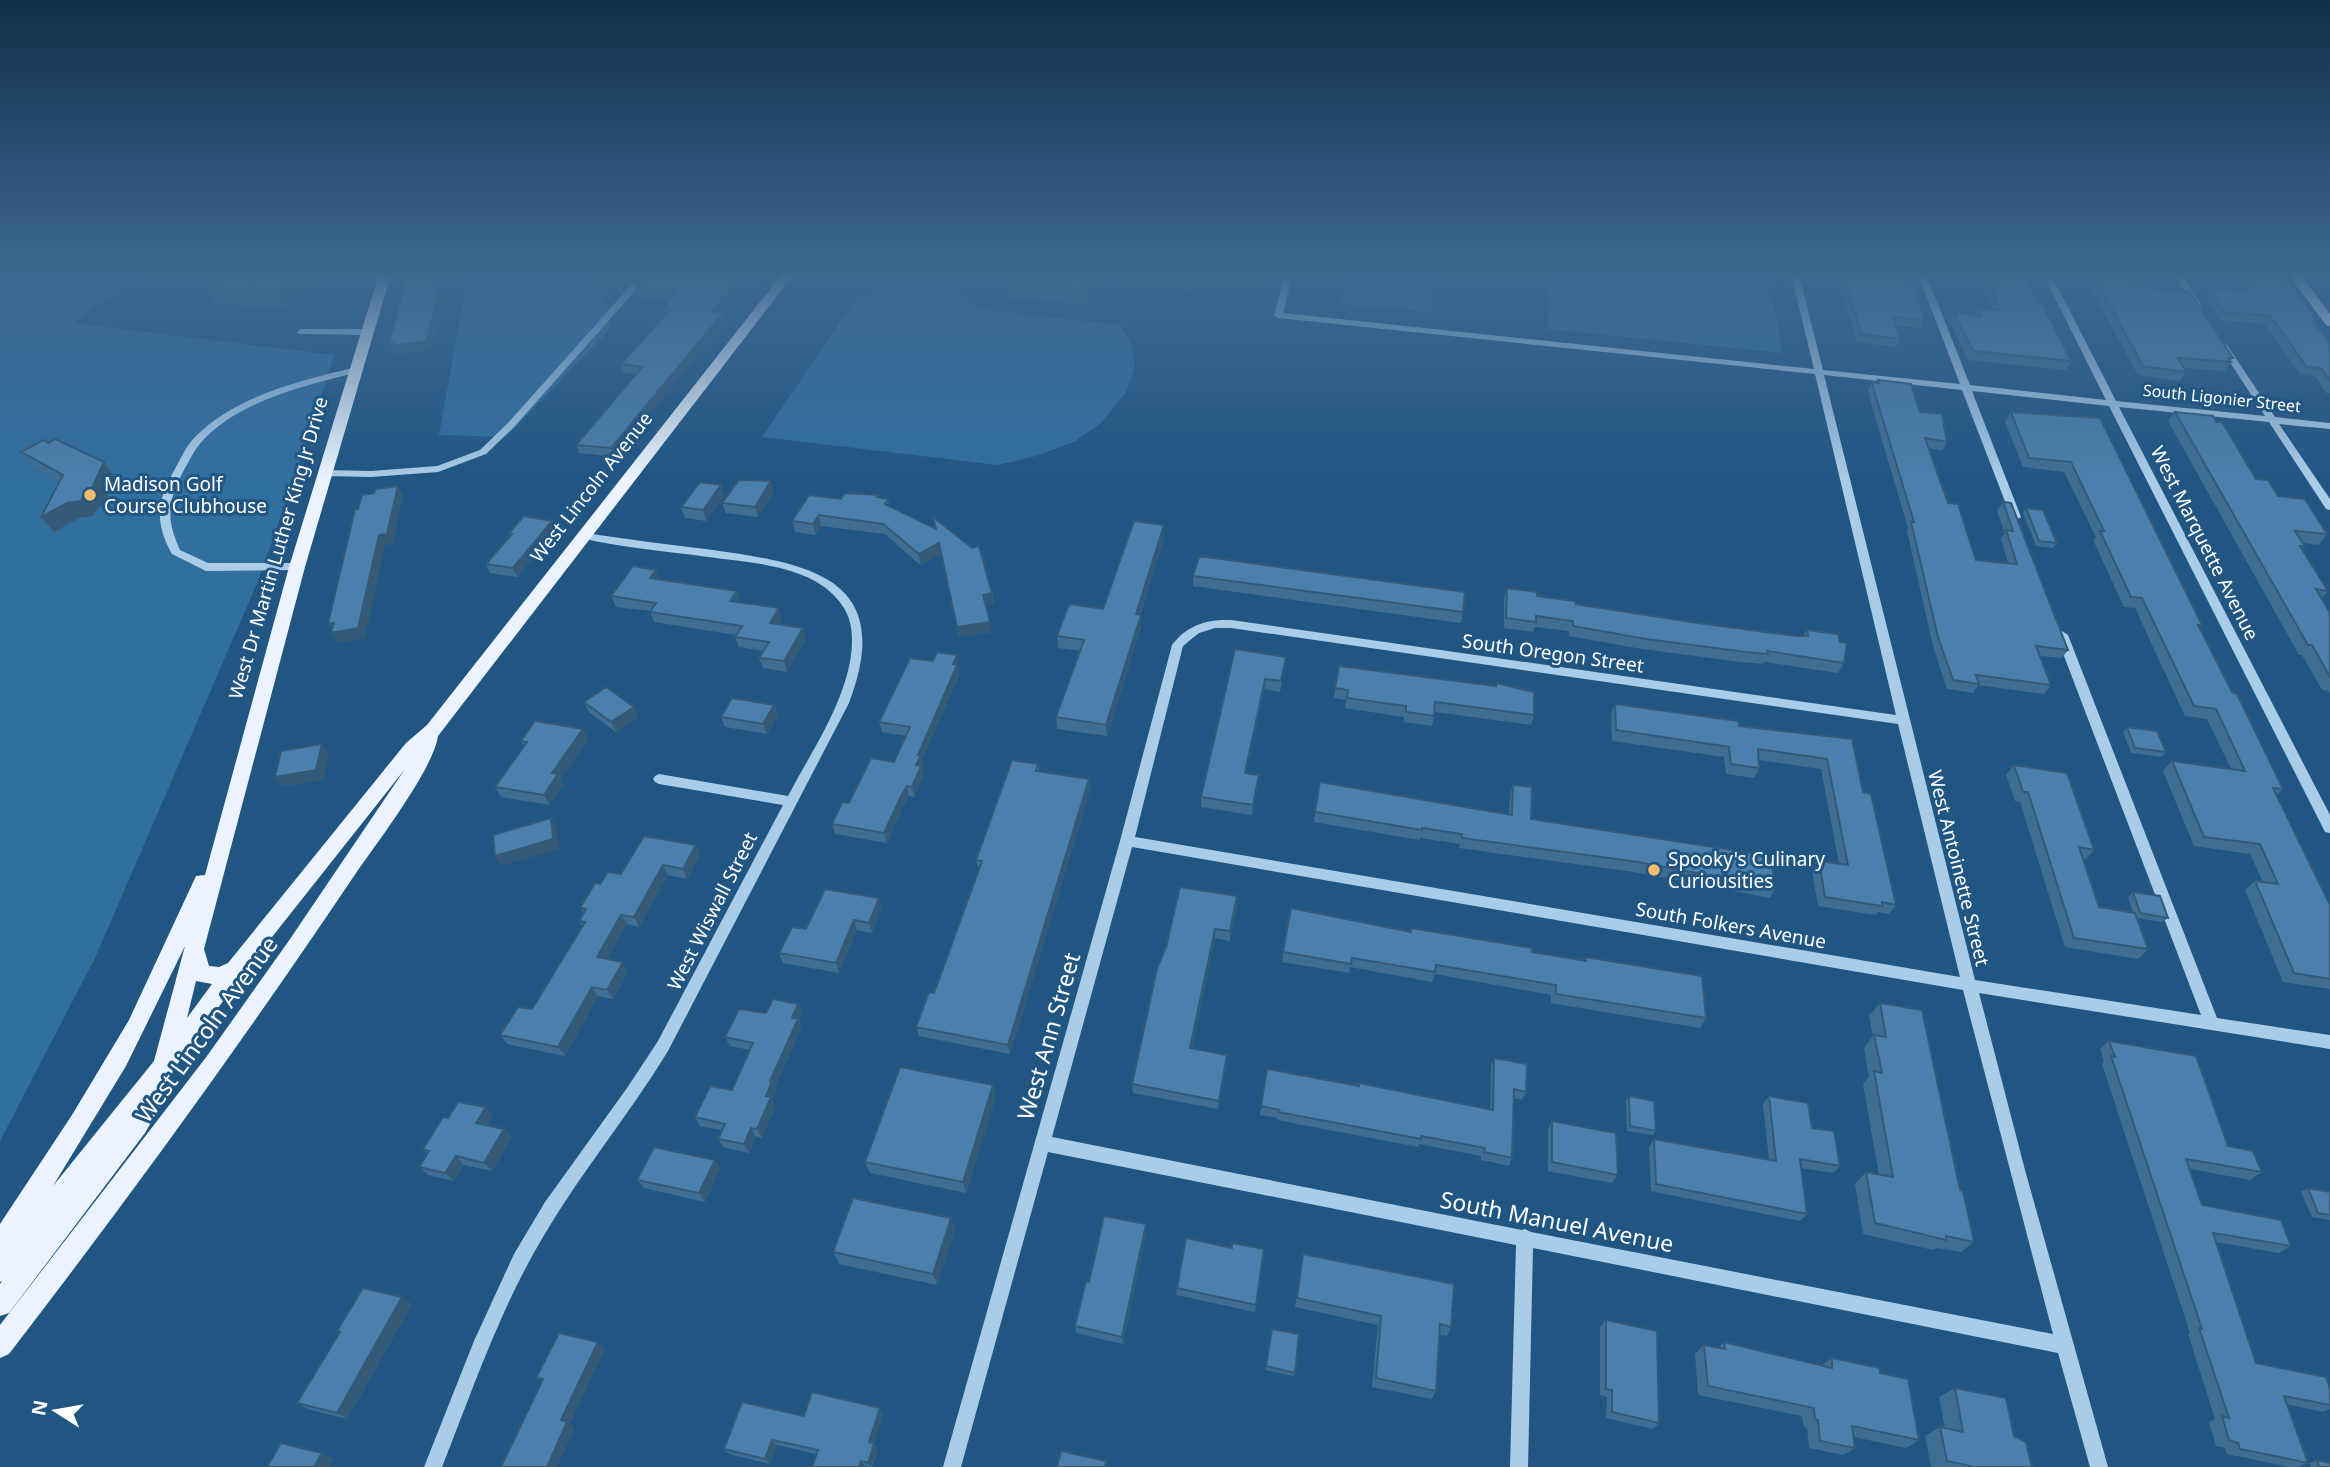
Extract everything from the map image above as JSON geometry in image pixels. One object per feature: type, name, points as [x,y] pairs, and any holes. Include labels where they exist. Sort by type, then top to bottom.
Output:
[{"type":"main road","name":"West Dr Martin Luther King Jr Drive","points":[[0,1304],[137,1126],[155,1096],[233,796],[364,342]]},
{"type":"main road","name":"West Lincoln Avenue","points":[[0,1270],[412,748],[433,730],[735,342]]},
{"type":"main road","name":"West Lincoln Avenue","points":[[0,1345],[111,1203],[257,1005],[425,751],[433,730]]},
{"type":"main road","name":"West Dr Martin Luther King Jr Drive","points":[[0,1245],[102,1083],[152,995],[203,882],[233,796]]},
{"type":"main road","points":[[197,938],[195,965],[199,972],[217,977],[235,969]]},
{"type":"street","points":[[325,473],[371,474],[438,469],[483,452],[511,425],[585,342]]},
{"type":"street","points":[[1548,342],[1819,370]]},
{"type":"street","name":"West Antoinette Street","points":[[1812,342],[1902,720],[1969,985],[2099,1467]]},
{"type":"street","points":[[1948,342],[2021,529]]},
{"type":"street","name":"West Marquette Avenue","points":[[2083,342],[2330,828]]},
{"type":"street","points":[[2222,342],[2330,508]]},
{"type":"street","points":[[297,567],[206,567],[176,552],[162,516],[171,483],[197,441],[219,422],[256,402],[356,370]]},
{"type":"street","name":"South Ligonier Street","points":[[1819,370],[2330,426]]},
{"type":"street","name":"West Wiswall Street","points":[[433,1467],[487,1329],[519,1263],[561,1191],[640,1083],[663,1046],[842,703],[856,667],[858,638],[853,614],[846,602],[829,587],[791,568],[584,536]]},
{"type":"street","points":[[2056,620],[2212,1024]]},
{"type":"street","name":"South Oregon Street","points":[[1200,626],[1231,624],[1902,720]]},
{"type":"street","name":"West Ann Street","points":[[952,1467],[1127,841],[1178,645],[1200,626]]},
{"type":"street","points":[[659,779],[791,801]]},
{"type":"street","name":"South Folkers Avenue","points":[[1127,841],[1969,985],[2330,1042]]},
{"type":"street","name":"South Manuel Avenue","points":[[1042,1143],[2064,1345]]},
{"type":"street","points":[[1519,1467],[1525,1237]]},
{"type":"shaded area","points":[[0,342],[232,342],[334,355],[305,448],[258,581],[95,958],[0,1141]]},
{"type":"shaded area","points":[[456,342],[597,342],[506,437],[439,435]]},
{"type":"shaded area","points":[[826,342],[1131,344],[1135,367],[1126,392],[1101,423],[1074,442],[1036,456],[998,465],[762,437]]},
{"type":"shaded area","points":[[1680,342],[1781,342],[1783,353]]},
{"type":"building","points":[[389,342],[419,342],[392,346],[393,343]]},
{"type":"building","points":[[641,342],[699,342],[611,448],[576,445],[642,367],[621,364]]},
{"type":"building","points":[[1969,342],[2062,342],[2071,361],[1973,351]]},
{"type":"building","points":[[2130,342],[2223,342],[2233,358],[2228,358],[2231,362],[2178,358],[2186,372],[2143,366]]},
{"type":"building","points":[[2289,342],[2330,342],[2330,381],[2321,368],[2307,367]]},
{"type":"building","points":[[1878,380],[1911,384],[1920,412],[1942,414],[1947,442],[1925,438],[1948,503],[1958,504],[1976,560],[2017,564],[2006,530],[2013,531],[2003,502],[2011,503],[2068,650],[2036,646],[2051,685],[1976,675],[1979,684],[1953,680],[1938,637],[1911,522],[1914,522],[1872,382],[1879,383]]},
{"type":"building","points":[[2011,412],[2100,418],[2202,625],[2198,625],[2232,692],[2237,694],[2283,789],[2273,788],[2330,905],[2330,979],[2294,973],[2255,881],[2278,884],[2260,844],[2204,837],[2172,761],[2245,771],[2216,709],[2194,706],[2142,598],[2131,597],[2100,531],[2104,531],[2071,462],[2029,458]]},
{"type":"building","points":[[2175,412],[2213,416],[2216,422],[2222,422],[2256,479],[2268,480],[2278,496],[2305,499],[2327,534],[2295,531],[2305,546],[2300,546],[2328,591],[2316,589],[2330,613],[2330,677],[2312,645],[2308,645]]},
{"type":"building","points":[[55,439],[104,462],[90,492],[86,492],[81,501],[67,503],[41,517],[63,475],[21,452],[43,440],[49,443]]},
{"type":"building","points":[[739,480],[771,481],[755,507],[722,503]]},
{"type":"building","points":[[700,482],[721,485],[703,510],[681,507]]},
{"type":"building","points":[[398,486],[387,534],[379,535],[358,628],[331,633],[334,623],[328,624],[355,509],[358,509],[362,495],[374,493],[376,489]]},
{"type":"building","points":[[845,493],[879,495],[877,497],[888,499],[885,504],[936,529],[933,517],[972,548],[979,546],[992,593],[983,595],[990,622],[957,627],[939,543],[919,554],[883,524],[819,515],[813,524],[792,521],[809,495],[841,499]]},
{"type":"building","points":[[2026,508],[2043,510],[2057,543],[2039,541]]},
{"type":"building","points":[[524,516],[552,521],[513,568],[486,564],[512,534],[509,533]]},
{"type":"building","points":[[1134,521],[1164,525],[1136,614],[1141,615],[1106,725],[1056,717],[1084,640],[1057,636],[1069,604],[1103,609]]},
{"type":"building","points":[[1199,557],[1465,592],[1463,612],[1193,576]]},
{"type":"building","points":[[633,566],[656,570],[650,578],[737,591],[730,601],[779,608],[770,623],[803,628],[784,661],[759,658],[769,642],[735,637],[742,626],[650,612],[656,603],[611,596]]},
{"type":"building","points":[[1507,588],[1537,592],[1537,596],[1575,601],[1576,604],[1691,622],[1796,636],[1808,636],[1807,630],[1838,634],[1840,642],[1847,643],[1844,663],[1767,651],[1768,654],[1646,639],[1573,626],[1573,621],[1536,616],[1536,622],[1506,618]]},
{"type":"building","points":[[1235,649],[1286,657],[1281,681],[1265,679],[1245,773],[1259,775],[1253,805],[1201,797]]},
{"type":"building","points":[[937,652],[957,655],[953,664],[957,665],[918,755],[921,755],[916,765],[921,766],[912,787],[907,786],[884,833],[832,824],[842,802],[849,803],[871,758],[894,762],[910,727],[879,722],[910,658],[933,661]]},
{"type":"building","points":[[1339,666],[1496,686],[1496,683],[1534,692],[1534,715],[1435,702],[1434,716],[1406,712],[1406,706],[1347,698],[1348,690],[1335,688]]},
{"type":"building","points":[[606,687],[634,707],[611,722],[584,702]]},
{"type":"building","points":[[732,698],[774,705],[763,724],[721,717]]},
{"type":"building","points":[[1615,704],[1738,721],[1739,726],[1852,739],[1863,792],[1871,794],[1896,905],[1882,902],[1882,906],[1825,897],[1819,861],[1848,865],[1827,759],[1758,749],[1759,768],[1731,764],[1729,747],[1616,730]]},
{"type":"building","points":[[535,721],[583,729],[552,773],[558,774],[544,795],[495,787],[527,742],[521,741]]},
{"type":"building","points":[[2127,727],[2157,731],[2166,752],[2135,748]]},
{"type":"building","points":[[322,744],[316,770],[275,777],[281,751]]},
{"type":"building","points":[[1012,760],[1038,764],[1036,771],[1089,779],[1008,1045],[916,1027],[929,992],[934,993],[982,861],[976,860]]},
{"type":"building","points":[[2014,765],[2067,773],[2094,850],[2079,847],[2099,907],[2135,913],[2148,949],[2074,938],[2028,792],[2023,792]]},
{"type":"building","points":[[1320,782],[1512,815],[1513,785],[1532,787],[1531,819],[1771,856],[1775,888],[1638,862],[1462,838],[1462,834],[1315,812]]},
{"type":"building","points":[[551,818],[553,839],[495,856],[493,835]]},
{"type":"building","points":[[644,836],[696,845],[683,869],[663,865],[634,917],[621,915],[597,957],[623,962],[607,990],[592,987],[558,1047],[500,1035],[518,1007],[532,1009],[585,922],[579,921],[586,909],[580,908],[595,883],[600,884],[608,872],[621,874]]},
{"type":"building","points":[[1180,887],[1237,896],[1230,931],[1215,929],[1190,1048],[1227,1055],[1219,1101],[1132,1084],[1157,969],[1166,947]]},
{"type":"building","points":[[825,889],[879,898],[869,923],[854,920],[836,963],[779,953],[792,927],[806,929]]},
{"type":"building","points":[[2133,892],[2160,896],[2168,918],[2140,913]]},
{"type":"building","points":[[1291,908],[1411,932],[1411,928],[1532,948],[1532,952],[1586,961],[1585,957],[1702,976],[1706,1018],[1556,994],[1556,985],[1436,965],[1435,972],[1352,958],[1351,964],[1283,952]]},
{"type":"building","points":[[773,999],[798,1004],[792,1018],[798,1019],[770,1081],[766,1096],[771,1097],[757,1129],[751,1128],[744,1144],[718,1139],[725,1124],[695,1117],[710,1086],[732,1090],[753,1043],[725,1037],[739,1009],[766,1013]]},
{"type":"building","points":[[1880,1003],[1922,1010],[1960,1190],[1963,1191],[1974,1242],[1946,1236],[1946,1240],[1875,1223],[1866,1172],[1893,1177],[1874,1071],[1882,1073],[1874,1035],[1886,1037]]},
{"type":"building","points":[[2109,1041],[2196,1056],[2228,1146],[2253,1151],[2262,1172],[2186,1159],[2202,1205],[2281,1220],[2291,1246],[2213,1233],[2256,1363],[2326,1377],[2330,1389],[2330,1405],[2284,1396],[2308,1463],[2240,1449],[2238,1443],[2229,1440],[2222,1416],[2229,1418],[2111,1056],[2115,1057]]},
{"type":"building","points":[[1494,1058],[1527,1064],[1526,1092],[1514,1089],[1512,1158],[1484,1152],[1485,1148],[1421,1136],[1421,1139],[1278,1112],[1279,1110],[1261,1106],[1267,1069],[1359,1086],[1359,1083],[1493,1110]]},
{"type":"building","points":[[900,1067],[993,1085],[963,1182],[865,1162]]},
{"type":"building","points":[[1629,1096],[1654,1101],[1656,1131],[1630,1126]]},
{"type":"building","points":[[1769,1096],[1808,1103],[1812,1128],[1834,1131],[1840,1166],[1800,1159],[1807,1214],[1656,1184],[1654,1139],[1776,1161]]},
{"type":"building","points":[[458,1102],[486,1107],[476,1123],[504,1129],[484,1163],[456,1156],[445,1173],[419,1167],[429,1151],[423,1149],[443,1117],[448,1118]]},
{"type":"building","points":[[1552,1121],[1616,1133],[1618,1175],[1552,1162]]},
{"type":"building","points":[[654,1147],[715,1160],[699,1193],[637,1180]]},
{"type":"building","points":[[2308,1188],[2330,1192],[2330,1215],[2318,1213]]},
{"type":"building","points":[[853,1198],[951,1218],[933,1274],[833,1252]]},
{"type":"building","points":[[1104,1216],[1146,1224],[1122,1337],[1075,1326],[1086,1281],[1089,1282]]},
{"type":"building","points":[[1186,1238],[1232,1248],[1232,1243],[1264,1249],[1256,1305],[1177,1288]]},
{"type":"building","points":[[1303,1254],[1454,1284],[1451,1327],[1440,1324],[1436,1391],[1376,1378],[1381,1316],[1297,1298]]},
{"type":"building","points":[[363,1288],[402,1297],[337,1413],[297,1403],[340,1332],[337,1331]]},
{"type":"building","points":[[1606,1320],[1657,1331],[1659,1423],[1612,1412],[1612,1390],[1606,1389]]},
{"type":"building","points":[[1272,1329],[1299,1334],[1295,1373],[1266,1366]]},
{"type":"building","points":[[559,1333],[598,1342],[561,1420],[567,1422],[547,1467],[501,1467],[543,1379],[536,1378]]},
{"type":"building","points":[[1724,1342],[1832,1368],[1832,1358],[1880,1368],[1880,1373],[1908,1379],[1919,1440],[1852,1426],[1855,1448],[1820,1441],[1814,1408],[1708,1386],[1704,1345],[1725,1349]]},
{"type":"building","points":[[1955,1388],[2006,1398],[2014,1436],[2026,1442],[2032,1467],[1970,1467],[1947,1461],[1940,1427],[1963,1432]]},
{"type":"building","points":[[812,1392],[880,1408],[869,1442],[874,1444],[868,1463],[861,1461],[859,1467],[812,1467],[818,1450],[772,1440],[765,1459],[724,1449],[742,1402],[804,1416]]},
{"type":"building","points":[[281,1443],[322,1453],[314,1467],[267,1467]]},
{"type":"building","points":[[1061,1451],[1106,1461],[1105,1467],[1057,1467]]},
{"type":"building","points":[[2317,1460],[2330,1463],[2330,1467],[2319,1467]]},
{"type":"place","name":"Madison Golf Course Clubhouse","points":[[90,495]]},
{"type":"place","name":"Spooky's Culinary Curiousities","points":[[1654,870]]}]
